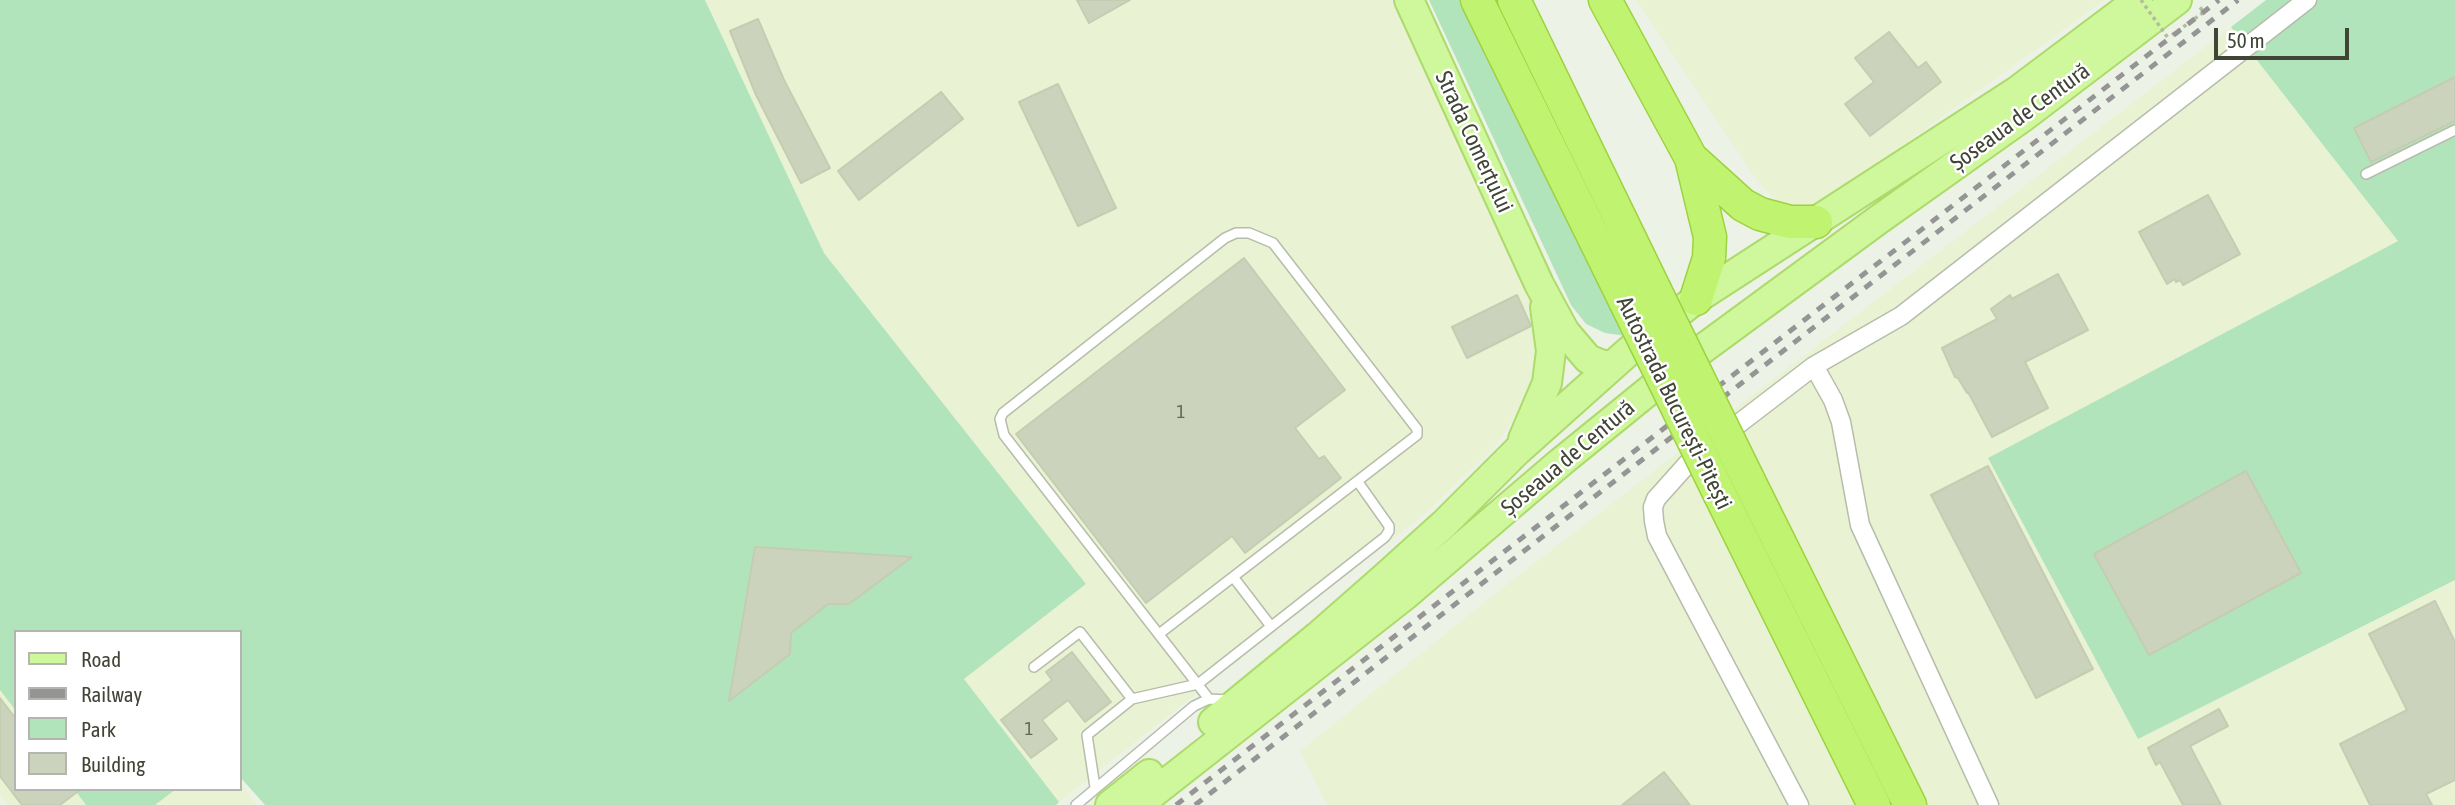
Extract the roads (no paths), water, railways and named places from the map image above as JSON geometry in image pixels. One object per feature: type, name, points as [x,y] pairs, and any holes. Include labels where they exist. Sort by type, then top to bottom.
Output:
[{"type":"highway","name":"Autostrada București-Pitești","points":[[1477,0],[1874,805]]},
{"type":"highway","points":[[1605,0],[1691,158],[1710,237],[1709,258],[1696,299]]},
{"type":"highway","name":"Autostrada București-Pitești","points":[[1518,6],[1654,288],[1910,805]]},
{"type":"highway","points":[[1691,158],[1727,192],[1760,215],[1790,222],[1816,222]]},
{"type":"main road","name":"Strada Comerțului","points":[[1409,0],[1539,284]]},
{"type":"main road","name":"Șoseaua de Centură","points":[[1103,796],[1238,701],[1318,636],[1434,533],[1517,451],[1611,366],[1696,299],[2017,91],[2140,0]]},
{"type":"main road","name":"Șoseaua de Centură","points":[[1138,805],[1403,597],[1561,462],[1678,367],[2023,117],[2177,0]]},
{"type":"main road","points":[[1539,284],[1565,332],[1577,348],[1588,359],[1611,366]]},
{"type":"main road","points":[[1517,451],[1547,383],[1551,351],[1539,284]]},
{"type":"street","points":[[1799,805],[1657,536],[1653,507],[1663,489],[1690,461],[1814,366],[1901,316],[2307,0]]},
{"type":"street","points":[[1814,366],[1833,400],[1841,422],[1860,525],[1989,805]]},
{"type":"lane","points":[[2366,174],[2455,130]]},
{"type":"lane","points":[[1159,634],[1414,440],[1417,435],[1417,429],[1273,243],[1249,233],[1236,233],[1225,238],[1003,413],[1000,419],[1004,435],[1209,699]]},
{"type":"lane","points":[[1103,796],[1087,735],[1132,699],[1198,684],[1385,537],[1389,526],[1358,482]]},
{"type":"lane","points":[[1234,578],[1270,625]]},
{"type":"lane","points":[[1034,667],[1080,632],[1132,699]]},
{"type":"lane","points":[[1076,805],[1103,796],[1194,706],[1209,699],[1238,701]]},
{"type":"railway","points":[[1176,805],[2219,0]]},
{"type":"railway","points":[[1195,805],[2238,0]]}]
